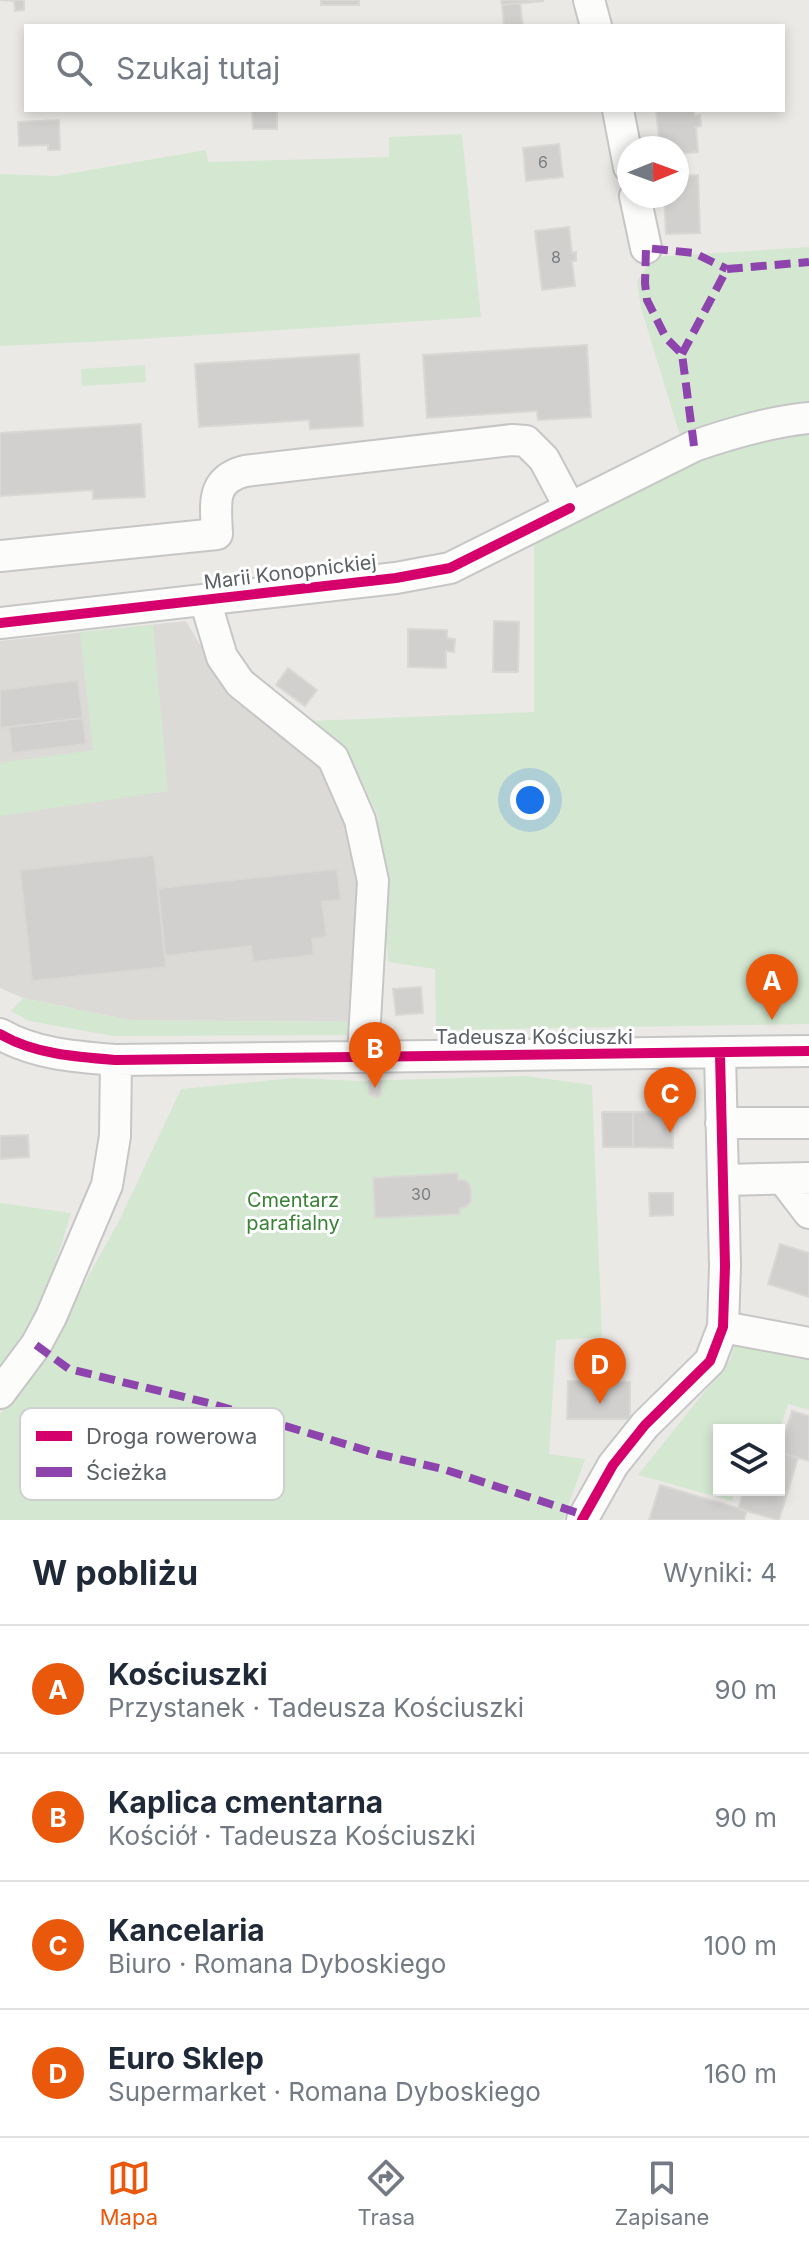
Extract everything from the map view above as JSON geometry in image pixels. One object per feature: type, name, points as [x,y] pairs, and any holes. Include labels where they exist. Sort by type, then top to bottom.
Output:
[{"type":"street","points":[[589,0],[595,24]]},
{"type":"street","points":[[618,112],[623,136]]},
{"type":"street","points":[[638,208],[646,248]]},
{"type":"street","name":"Marii Konopnickiej","points":[[0,623],[396,578],[450,568],[694,446],[732,432],[809,418]]},
{"type":"street","points":[[0,556],[217,534],[218,490],[232,474],[245,471],[512,440],[526,441],[544,459],[570,508]]},
{"type":"street","points":[[205,600],[222,657],[240,683],[333,758],[360,820],[373,881],[363,1056]]},
{"type":"street","name":"Tadeusza Kościuszki","points":[[0,1034],[14,1042],[46,1051],[116,1060],[809,1051]]},
{"type":"street","points":[[582,1520],[621,1455],[645,1425],[710,1361],[723,1327],[720,1054]]},
{"type":"street","points":[[0,1393],[36,1345],[51,1317],[107,1185],[115,1136],[116,1060]]},
{"type":"street","points":[[721,1123],[809,1123]]},
{"type":"street","points":[[723,1180],[796,1179],[809,1213]]},
{"type":"street","points":[[723,1327],[809,1343]]},
{"type":"shaded area","points":[[186,621],[224,685],[320,761],[334,786],[360,884],[354,1022],[129,1020],[23,998],[0,988],[0,641]]},
{"type":"green space","points":[[462,134],[481,317],[0,346],[0,174],[55,176],[206,150],[208,162],[389,157],[389,137]]},
{"type":"green space","points":[[809,247],[809,1024],[436,1030],[435,969],[388,962],[377,814],[355,768],[310,721],[534,712],[534,539],[681,439],[641,308],[637,281],[654,257]]},
{"type":"green space","points":[[145,365],[146,382],[82,386],[81,369]]},
{"type":"green space","points":[[153,625],[168,791],[0,816],[0,763],[93,750],[80,632]]},
{"type":"green space","points":[[23,998],[129,1020],[354,1022],[351,1035],[113,1036],[29,1021],[11,1011]]},
{"type":"green space","name":"Cmentarz parafialny","points":[[526,1076],[592,1085],[602,1337],[556,1340],[549,1454],[585,1459],[563,1520],[0,1520],[0,1414],[56,1335],[120,1219],[181,1089],[294,1078],[359,1081]]},
{"type":"green space","points":[[0,1203],[71,1213],[39,1316],[0,1367]]},
{"type":"green space","points":[[735,1341],[809,1354],[809,1410],[788,1404],[782,1424],[713,1424],[713,1496],[638,1475],[730,1360]]},
{"type":"green space","points":[[714,1496],[733,1496],[732,1501]]},
{"type":"building","points":[[0,0],[24,0],[24,10],[15,11],[14,1]]},
{"type":"building","points":[[321,0],[359,0],[359,5],[321,5]]},
{"type":"building","points":[[501,0],[543,0],[543,1],[502,5]]},
{"type":"building","points":[[520,3],[523,24],[504,24],[502,5]]},
{"type":"building","points":[[252,112],[277,112],[277,129],[253,129]]},
{"type":"building","points":[[656,112],[694,112],[694,116],[700,115],[701,126],[696,127],[698,152],[689,153],[689,136],[659,136]]},
{"type":"building","points":[[59,120],[60,150],[48,150],[48,145],[19,146],[18,122]]},
{"type":"building","points":[[559,144],[563,177],[526,181],[523,148]]},
{"type":"building","points":[[689,175],[698,175],[700,233],[666,234],[665,208],[689,208]]},
{"type":"building","points":[[569,227],[572,253],[576,252],[576,261],[572,261],[575,286],[542,290],[535,231]]},
{"type":"building","points":[[587,345],[591,417],[538,420],[537,411],[427,418],[423,355]]},
{"type":"building","points":[[359,354],[363,426],[310,429],[309,420],[199,427],[195,364]]},
{"type":"building","points":[[141,424],[145,497],[93,499],[93,490],[0,496],[0,433]]},
{"type":"building","points":[[494,621],[519,622],[518,672],[493,672]]},
{"type":"building","points":[[408,629],[447,630],[447,638],[455,639],[454,652],[446,651],[446,668],[408,667]]},
{"type":"building","points":[[288,668],[317,690],[305,706],[276,685]]},
{"type":"building","points":[[78,680],[83,718],[0,728],[0,690]]},
{"type":"building","points":[[83,718],[86,744],[12,753],[9,727]]},
{"type":"building","points":[[154,855],[166,967],[32,981],[20,870]]},
{"type":"building","points":[[337,869],[341,900],[322,902],[327,937],[312,939],[314,955],[253,962],[251,946],[165,956],[158,888]]},
{"type":"building","points":[[421,987],[423,1013],[396,1015],[393,989]]},
{"type":"building","points":[[369,1081],[381,1081],[378,1097],[369,1094]]},
{"type":"building","points":[[602,1112],[633,1112],[633,1147],[603,1147]]},
{"type":"building","points":[[633,1112],[673,1112],[673,1148],[633,1147]]},
{"type":"building","points":[[28,1135],[29,1157],[0,1159],[0,1136]]},
{"type":"building","points":[[458,1173],[458,1180],[465,1180],[470,1185],[471,1201],[466,1207],[459,1208],[460,1214],[375,1218],[373,1178]]},
{"type":"building","points":[[649,1193],[673,1193],[673,1215],[650,1216]]},
{"type":"building","points":[[780,1244],[809,1253],[809,1297],[768,1284]]},
{"type":"building","points":[[568,1381],[630,1382],[630,1419],[567,1419]]},
{"type":"building","points":[[792,1411],[809,1416],[809,1461],[785,1454],[785,1433]]},
{"type":"building","points":[[785,1454],[798,1458],[779,1520],[738,1509],[742,1496],[785,1496]]},
{"type":"building","points":[[660,1485],[747,1511],[744,1520],[649,1520]]},
{"type":"marked path","points":[[694,446],[682,354],[666,338],[647,300],[646,248],[694,253],[727,269]]},
{"type":"marked path","points":[[682,354],[727,269],[809,262]]},
{"type":"marked path","points":[[36,1345],[69,1369],[226,1408]]},
{"type":"marked path","points":[[284,1426],[378,1454],[443,1469],[584,1515]]},
{"type":"cycle path","points":[[0,623],[396,578],[450,568],[570,508]]},
{"type":"cycle path","points":[[0,1034],[41,1050],[116,1060],[809,1051]]},
{"type":"cycle path","points":[[582,1520],[613,1465],[645,1425],[710,1361],[723,1327],[725,1266],[720,1054]]},
{"type":"place","name":"Kościuszki","points":[[772,1020]]},
{"type":"place","name":"Kaplica cmentarna","points":[[375,1088]]},
{"type":"place","name":"Kancelaria","points":[[670,1133]]},
{"type":"place","name":"Euro Sklep","points":[[600,1404]]}]
